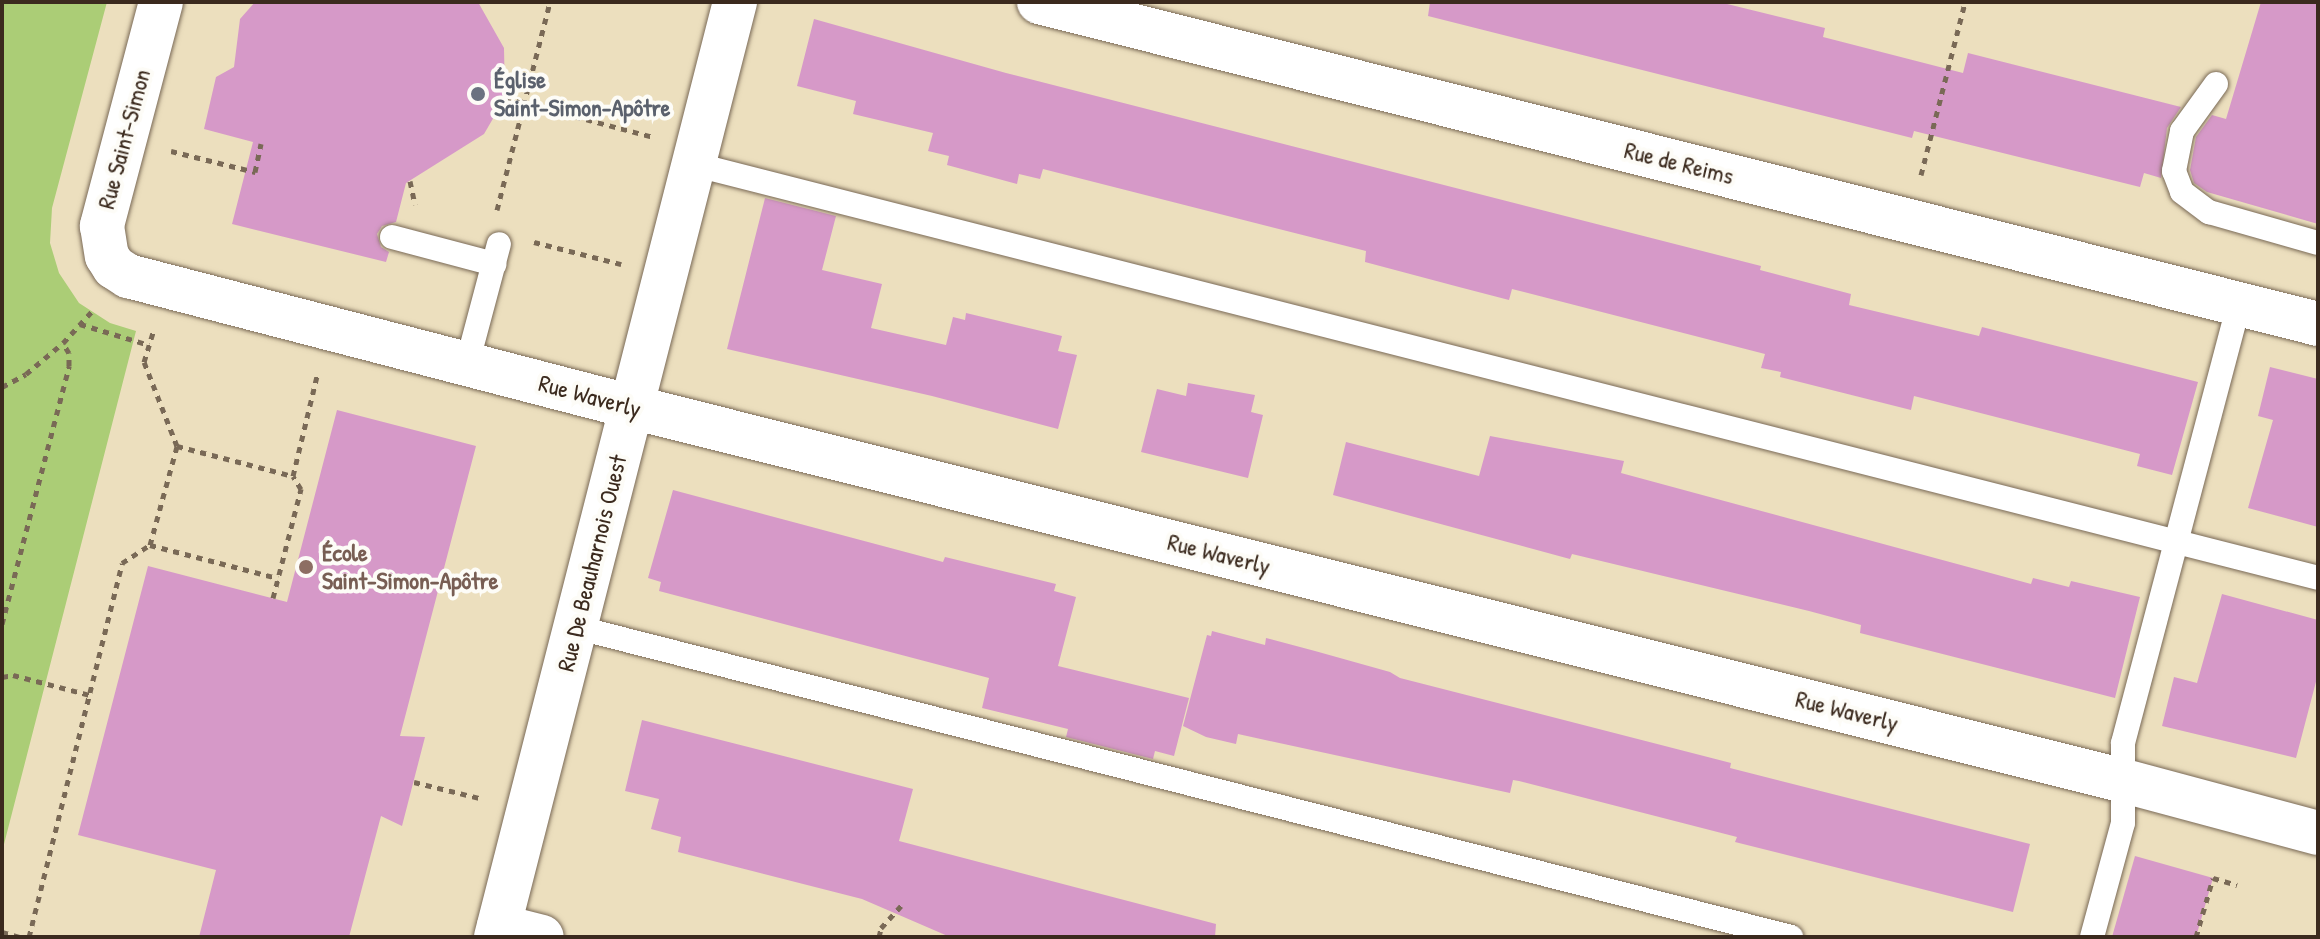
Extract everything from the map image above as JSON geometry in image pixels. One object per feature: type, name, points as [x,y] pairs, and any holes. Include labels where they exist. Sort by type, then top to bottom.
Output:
[{"type":"street","name":"Rue Saint-Simon","points":[[120,272],[107,256],[102,226],[161,2]]},
{"type":"street","name":"Rue De Beauharnois Ouest","points":[[498,932],[735,2]]},
{"type":"street","name":"Rue de Reims","points":[[1039,2],[2318,324]]},
{"type":"street","name":"Rue Waverly","points":[[120,272],[632,407],[2124,781],[2318,833]]},
{"type":"street","points":[[498,932],[542,937]]},
{"type":"lane","points":[[2216,84],[2182,131],[2174,171],[2182,192],[2209,212],[2318,243]]},
{"type":"lane","points":[[693,164],[2318,578]]},
{"type":"lane","points":[[392,237],[496,254],[467,364]]},
{"type":"lane","points":[[2092,937],[2123,823],[2123,743],[2239,305]]},
{"type":"lane","points":[[575,627],[1791,937]]},
{"type":"path","points":[[499,201],[550,2]]},
{"type":"path","points":[[1919,182],[1965,2]]},
{"type":"path","points":[[505,98],[655,137]]},
{"type":"path","points":[[169,150],[255,172],[261,144]]},
{"type":"path","points":[[410,181],[417,213]]},
{"type":"path","points":[[2,387],[26,374],[63,343],[95,307]]},
{"type":"path","points":[[80,324],[149,345]]},
{"type":"path","points":[[29,937],[122,563],[150,545],[177,446],[144,362],[154,329]]},
{"type":"path","points":[[2,624],[69,366],[69,353],[63,343]]},
{"type":"path","points":[[293,476],[317,377]]},
{"type":"path","points":[[177,446],[293,476],[301,489],[273,598]]},
{"type":"path","points":[[150,545],[278,578]]},
{"type":"path","points":[[2,677],[13,675],[90,695]]},
{"type":"path","points":[[414,782],[483,799]]},
{"type":"path","points":[[2196,937],[2213,878],[2237,885]]},
{"type":"path","points":[[879,937],[881,928],[901,906]]},
{"type":"path","points":[[2,932],[20,937]]},
{"type":"green space","points":[[2,2],[107,2],[52,208],[50,243],[59,273],[79,303],[110,323],[136,331],[2,852]]},
{"type":"building","points":[[255,2],[478,2],[504,48],[505,98],[484,134],[406,183],[396,222],[382,226],[377,234],[381,247],[389,252],[386,262],[232,224],[253,142],[204,129],[216,77],[234,67],[240,19]]},
{"type":"building","points":[[1430,2],[1719,2],[1825,28],[1823,37],[1963,73],[1968,53],[2181,107],[2167,128],[2161,178],[2144,173],[2140,187],[1914,131],[1912,138],[1428,16]]},
{"type":"building","points":[[2261,2],[2318,2],[2318,224],[2207,192],[2194,183],[2190,170],[2196,137],[2212,115],[2226,119]]},
{"type":"building","points":[[814,19],[1006,73],[1761,266],[1760,270],[1851,294],[1849,305],[1979,336],[1982,327],[2198,382],[2172,475],[2137,466],[2140,454],[1914,396],[1911,410],[1780,377],[1781,372],[1761,368],[1765,354],[1512,289],[1509,300],[1365,262],[1366,251],[1043,169],[1040,179],[1019,174],[1017,184],[947,165],[949,156],[928,151],[933,133],[853,114],[856,101],[797,86]]},
{"type":"building","points":[[765,198],[836,216],[822,270],[882,284],[871,328],[946,345],[953,317],[965,320],[966,313],[1062,336],[1058,351],[1077,355],[1058,429],[932,396],[727,349]]},
{"type":"building","points":[[2270,367],[2318,379],[2318,527],[2248,508],[2273,420],[2258,416]]},
{"type":"building","points":[[1188,383],[1255,395],[1251,412],[1263,415],[1248,478],[1141,452],[1157,389],[1186,396]]},
{"type":"building","points":[[337,410],[476,446],[400,736],[425,737],[402,826],[381,816],[349,937],[199,937],[216,870],[78,835],[148,566],[287,602]]},
{"type":"building","points":[[1490,436],[1624,461],[1621,473],[2031,584],[2033,578],[2069,587],[2071,581],[2140,597],[2115,698],[1860,633],[1861,625],[1809,611],[1572,554],[1570,559],[1333,495],[1346,442],[1479,476]]},
{"type":"building","points":[[673,490],[943,562],[945,557],[1056,584],[1054,591],[1076,597],[1058,666],[1189,698],[1174,756],[1155,751],[1153,759],[1066,737],[1068,729],[982,708],[989,678],[659,591],[661,582],[648,578]]},
{"type":"building","points":[[2222,594],[2318,620],[2318,674],[2296,758],[2162,726],[2174,677],[2197,683]]},
{"type":"building","points":[[1212,631],[1265,645],[1266,638],[1390,672],[1400,678],[1731,763],[1730,768],[2030,844],[2013,912],[1735,842],[1737,837],[1519,781],[1513,780],[1510,793],[1238,734],[1236,744],[1206,737],[1183,726],[1207,635],[1211,636]]},
{"type":"building","points":[[642,720],[913,789],[899,841],[1216,924],[1215,937],[950,937],[862,899],[678,852],[681,837],[651,829],[659,799],[625,791]]},
{"type":"building","points":[[2135,856],[2213,878],[2196,937],[2112,937]]},
{"type":"place","name":"Église Saint-Simon-Apôtre","points":[[478,94]]},
{"type":"place","name":"École Saint-Simon-Apôtre","points":[[306,567]]}]
